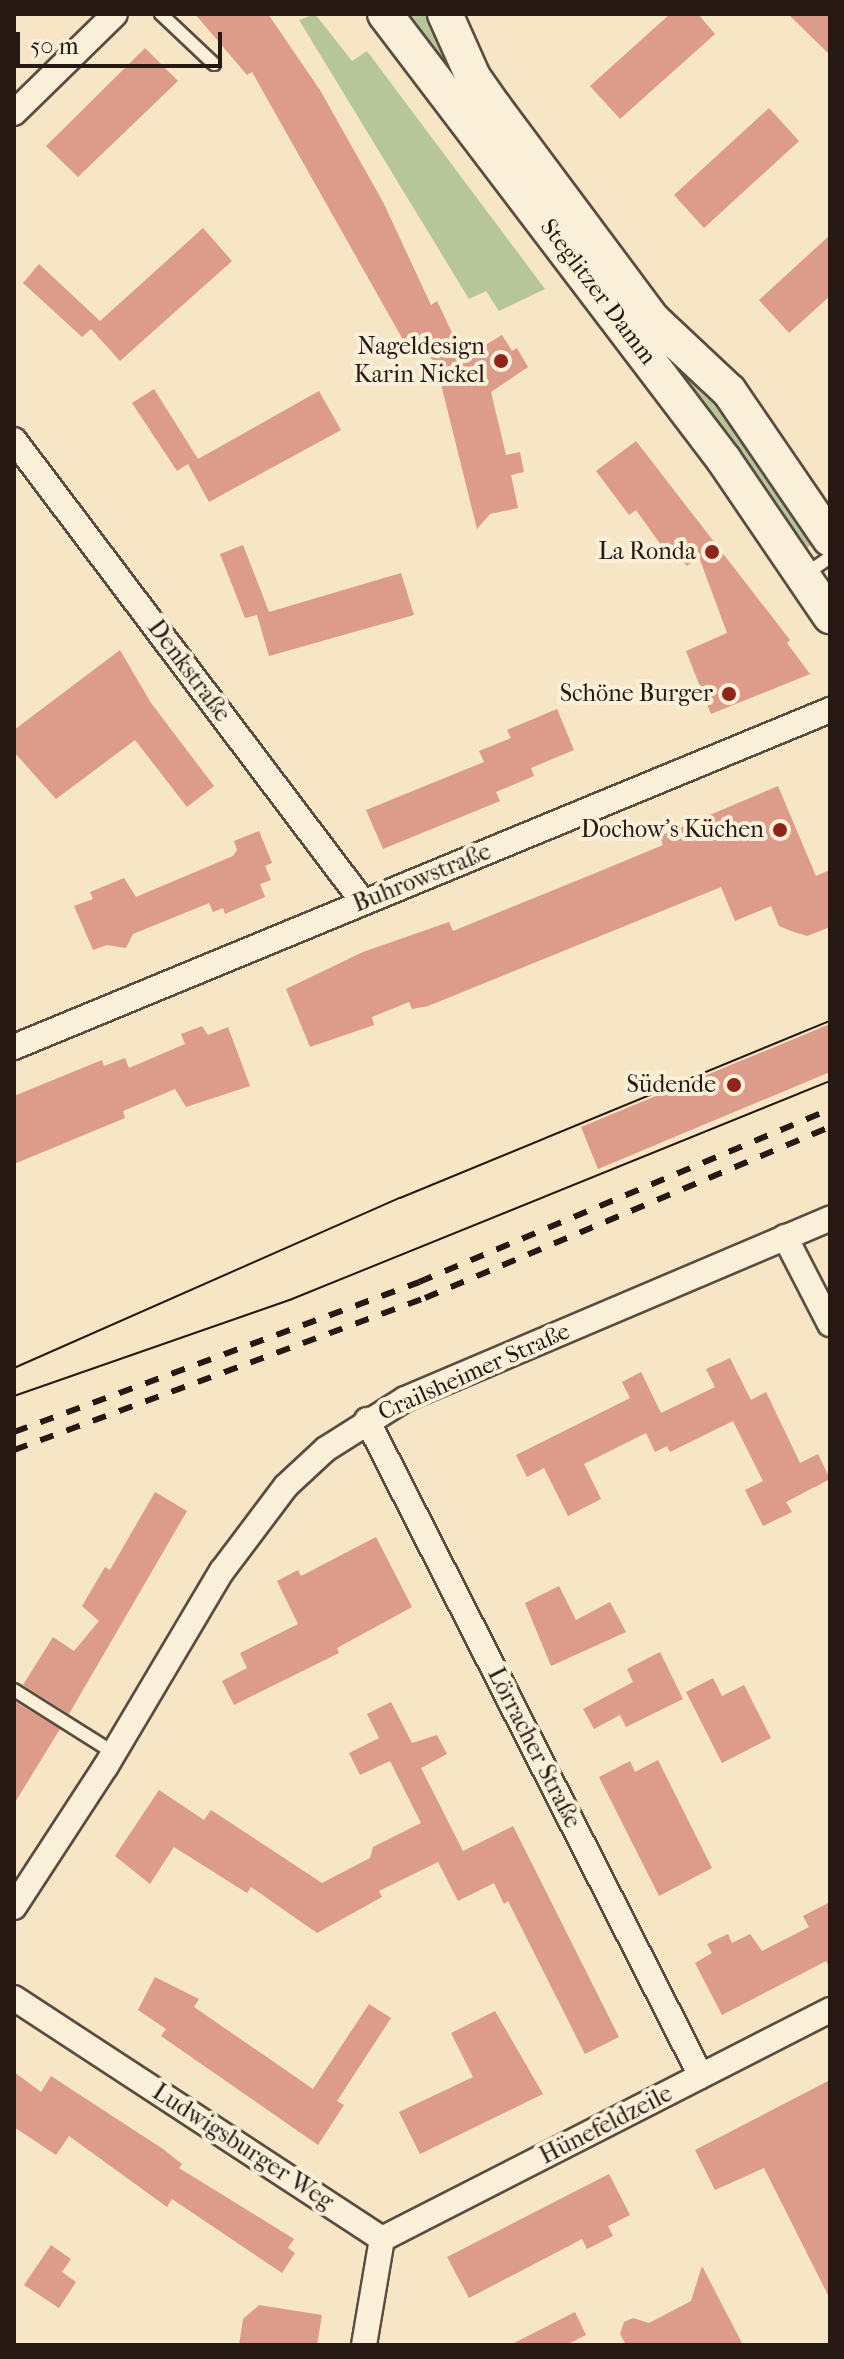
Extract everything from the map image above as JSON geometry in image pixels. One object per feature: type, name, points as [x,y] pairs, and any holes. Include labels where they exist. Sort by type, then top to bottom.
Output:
[{"type":"main road","name":"Steglitzer Damm","points":[[385,14],[605,301],[817,567],[830,616]]},
{"type":"main road","name":"Steglitzer Damm","points":[[445,14],[473,77],[494,107],[653,320],[729,391],[830,539]]},
{"type":"street","points":[[14,113],[115,14]]},
{"type":"street","name":"Denkstraße","points":[[14,440],[363,902]]},
{"type":"street","name":"Buhrowstraße","points":[[14,1047],[830,710]]},
{"type":"street","name":"Crailsheimer Straße","points":[[14,1907],[114,1753],[252,1528],[286,1486],[367,1420],[830,1219]]},
{"type":"street","points":[[785,1237],[830,1324]]},
{"type":"street","name":"Lörracher Straße","points":[[367,1420],[701,2076]]},
{"type":"street","name":"Ludwigsburger Weg","points":[[14,1998],[382,2239]]},
{"type":"street","name":"Hünefeldzeile","points":[[382,2239],[830,2010]]},
{"type":"street","points":[[364,2345],[382,2239]]},
{"type":"lane","points":[[161,14],[214,64]]},
{"type":"lane","points":[[14,1690],[114,1753]]},
{"type":"green space","points":[[315,14],[352,61],[367,51],[545,289],[499,311],[486,291],[469,299],[299,20]]},
{"type":"green space","points":[[401,14],[425,14],[459,78],[454,81]]},
{"type":"green space","points":[[665,349],[707,391],[812,544],[803,551]]},
{"type":"building","points":[[195,14],[268,14],[320,90],[383,202],[431,305],[437,301],[464,358],[502,335],[512,351],[517,348],[528,367],[491,392],[506,455],[520,452],[524,472],[511,475],[518,508],[490,514],[477,529],[437,368],[424,346],[411,354],[252,72],[247,75]]},
{"type":"building","points":[[670,14],[698,14],[715,34],[620,119],[590,86]]},
{"type":"building","points":[[788,14],[830,14],[830,55]]},
{"type":"building","points":[[145,48],[178,81],[78,177],[46,146]]},
{"type":"building","points":[[769,108],[799,141],[704,228],[674,195]]},
{"type":"building","points":[[203,228],[232,261],[120,361],[91,329],[82,337],[23,283],[39,264],[100,321]]},
{"type":"building","points":[[830,235],[830,296],[789,333],[759,300]]},
{"type":"building","points":[[154,389],[198,459],[319,391],[341,430],[209,502],[188,464],[177,471],[132,403]]},
{"type":"building","points":[[636,441],[790,640],[787,643],[810,674],[711,714],[686,651],[727,633],[699,557],[687,566],[681,558],[674,563],[636,510],[629,515],[596,471]]},
{"type":"building","points":[[243,545],[269,612],[401,573],[414,615],[269,656],[257,615],[245,618],[220,554]]},
{"type":"building","points":[[120,650],[151,703],[214,786],[187,807],[135,740],[56,799],[14,752],[14,730]]},
{"type":"building","points":[[557,709],[574,750],[531,768],[534,776],[496,792],[500,801],[383,849],[366,810],[484,762],[479,751],[511,738],[507,730]]},
{"type":"building","points":[[778,786],[816,876],[830,870],[830,927],[807,936],[791,931],[779,926],[771,906],[735,921],[721,887],[428,1006],[412,1009],[409,1002],[372,1017],[374,1025],[310,1047],[286,989],[363,952],[449,922],[453,931],[598,872],[663,845],[660,836]]},
{"type":"building","points":[[259,831],[272,863],[265,866],[271,880],[260,884],[265,897],[225,914],[223,908],[213,912],[209,903],[133,934],[126,948],[107,945],[93,950],[74,906],[93,899],[90,892],[124,878],[136,897],[233,856],[237,850],[234,841]]},
{"type":"building","points":[[830,1024],[830,1072],[598,1169],[581,1127]]},
{"type":"building","points":[[202,1026],[208,1035],[228,1027],[250,1086],[186,1107],[175,1089],[123,1111],[125,1118],[14,1164],[14,1096],[102,1060],[104,1066],[125,1058],[129,1068],[185,1044],[181,1034]]},
{"type":"building","points":[[730,1358],[751,1400],[766,1392],[800,1463],[818,1454],[830,1479],[786,1502],[792,1512],[763,1526],[745,1490],[763,1481],[733,1421],[670,1452],[667,1446],[655,1452],[646,1433],[584,1464],[601,1499],[568,1516],[544,1468],[527,1477],[516,1455],[630,1398],[622,1382],[641,1372],[661,1413],[715,1387],[706,1369]]},
{"type":"building","points":[[155,1492],[187,1511],[69,1714],[23,1685],[53,1637],[74,1651],[99,1621],[82,1606],[105,1567],[110,1570]]},
{"type":"building","points":[[376,1537],[412,1607],[337,1648],[339,1653],[234,1705],[222,1681],[247,1668],[240,1653],[298,1624],[277,1581],[298,1570],[301,1576]]},
{"type":"building","points":[[559,1586],[576,1620],[610,1602],[626,1632],[551,1666],[525,1603]]},
{"type":"building","points":[[660,1652],[683,1699],[626,1727],[620,1715],[594,1729],[583,1709],[633,1682],[627,1669]]},
{"type":"building","points":[[713,1678],[722,1696],[744,1685],[771,1738],[722,1763],[686,1692]]},
{"type":"building","points":[[14,1701],[60,1729],[14,1804]]},
{"type":"building","points":[[391,1702],[412,1743],[437,1735],[447,1754],[421,1768],[463,1851],[513,1826],[619,2037],[585,2054],[508,1901],[504,1904],[494,1883],[458,1901],[438,1862],[379,1891],[382,1897],[317,1933],[251,1887],[247,1893],[174,1847],[150,1884],[115,1856],[159,1790],[204,1820],[211,1810],[322,1883],[370,1858],[373,1847],[421,1823],[390,1761],[360,1775],[349,1753],[379,1738],[367,1714]]},
{"type":"building","points":[[658,1760],[712,1868],[659,1896],[599,1777],[630,1761],[635,1772]]},
{"type":"building","points":[[830,1902],[830,1969],[826,1961],[722,2015],[695,1963],[712,1953],[707,1944],[728,1934],[732,1943],[750,1934],[762,1951],[809,1927],[803,1916]]},
{"type":"building","points":[[155,1977],[199,1999],[194,2007],[313,2089],[369,2004],[391,2018],[337,2101],[344,2105],[318,2145],[161,2036],[166,2029],[138,2010]]},
{"type":"building","points":[[495,2011],[543,2094],[420,2154],[399,2112],[473,2077],[451,2033]]},
{"type":"building","points":[[14,2072],[41,2092],[51,2076],[163,2149],[182,2164],[179,2168],[294,2239],[288,2248],[295,2253],[282,2273],[172,2199],[167,2207],[69,2136],[56,2155],[14,2127]]},
{"type":"building","points":[[830,2080],[830,2299],[764,2168],[715,2190],[695,2150]]},
{"type":"building","points":[[609,2174],[630,2215],[608,2226],[613,2236],[587,2249],[582,2239],[469,2298],[447,2257]]},
{"type":"building","points":[[51,2245],[71,2259],[62,2272],[76,2282],[59,2308],[24,2285]]},
{"type":"building","points":[[702,2266],[743,2345],[626,2345],[620,2334],[624,2322],[633,2318],[649,2323],[691,2301]]},
{"type":"building","points":[[259,2305],[322,2315],[317,2345],[239,2345],[243,2319]]},
{"type":"building","points":[[575,2312],[586,2335],[566,2345],[510,2345]]},
{"type":"tram line","points":[[14,1368],[400,1198],[830,1021]]},
{"type":"tram line","points":[[14,1396],[292,1299],[830,1081]]},
{"type":"railway","points":[[14,1432],[419,1282],[830,1109]]},
{"type":"railway","points":[[14,1450],[425,1298],[830,1127]]},
{"type":"place","name":"Nageldesign Karin Nickel","points":[[501,361]]},
{"type":"place","name":"La Ronda","points":[[712,552]]},
{"type":"place","name":"Schöne Burger","points":[[729,694]]},
{"type":"place","name":"Dochow's Küchen","points":[[780,830]]},
{"type":"place","name":"Südende","points":[[734,1085]]}]
